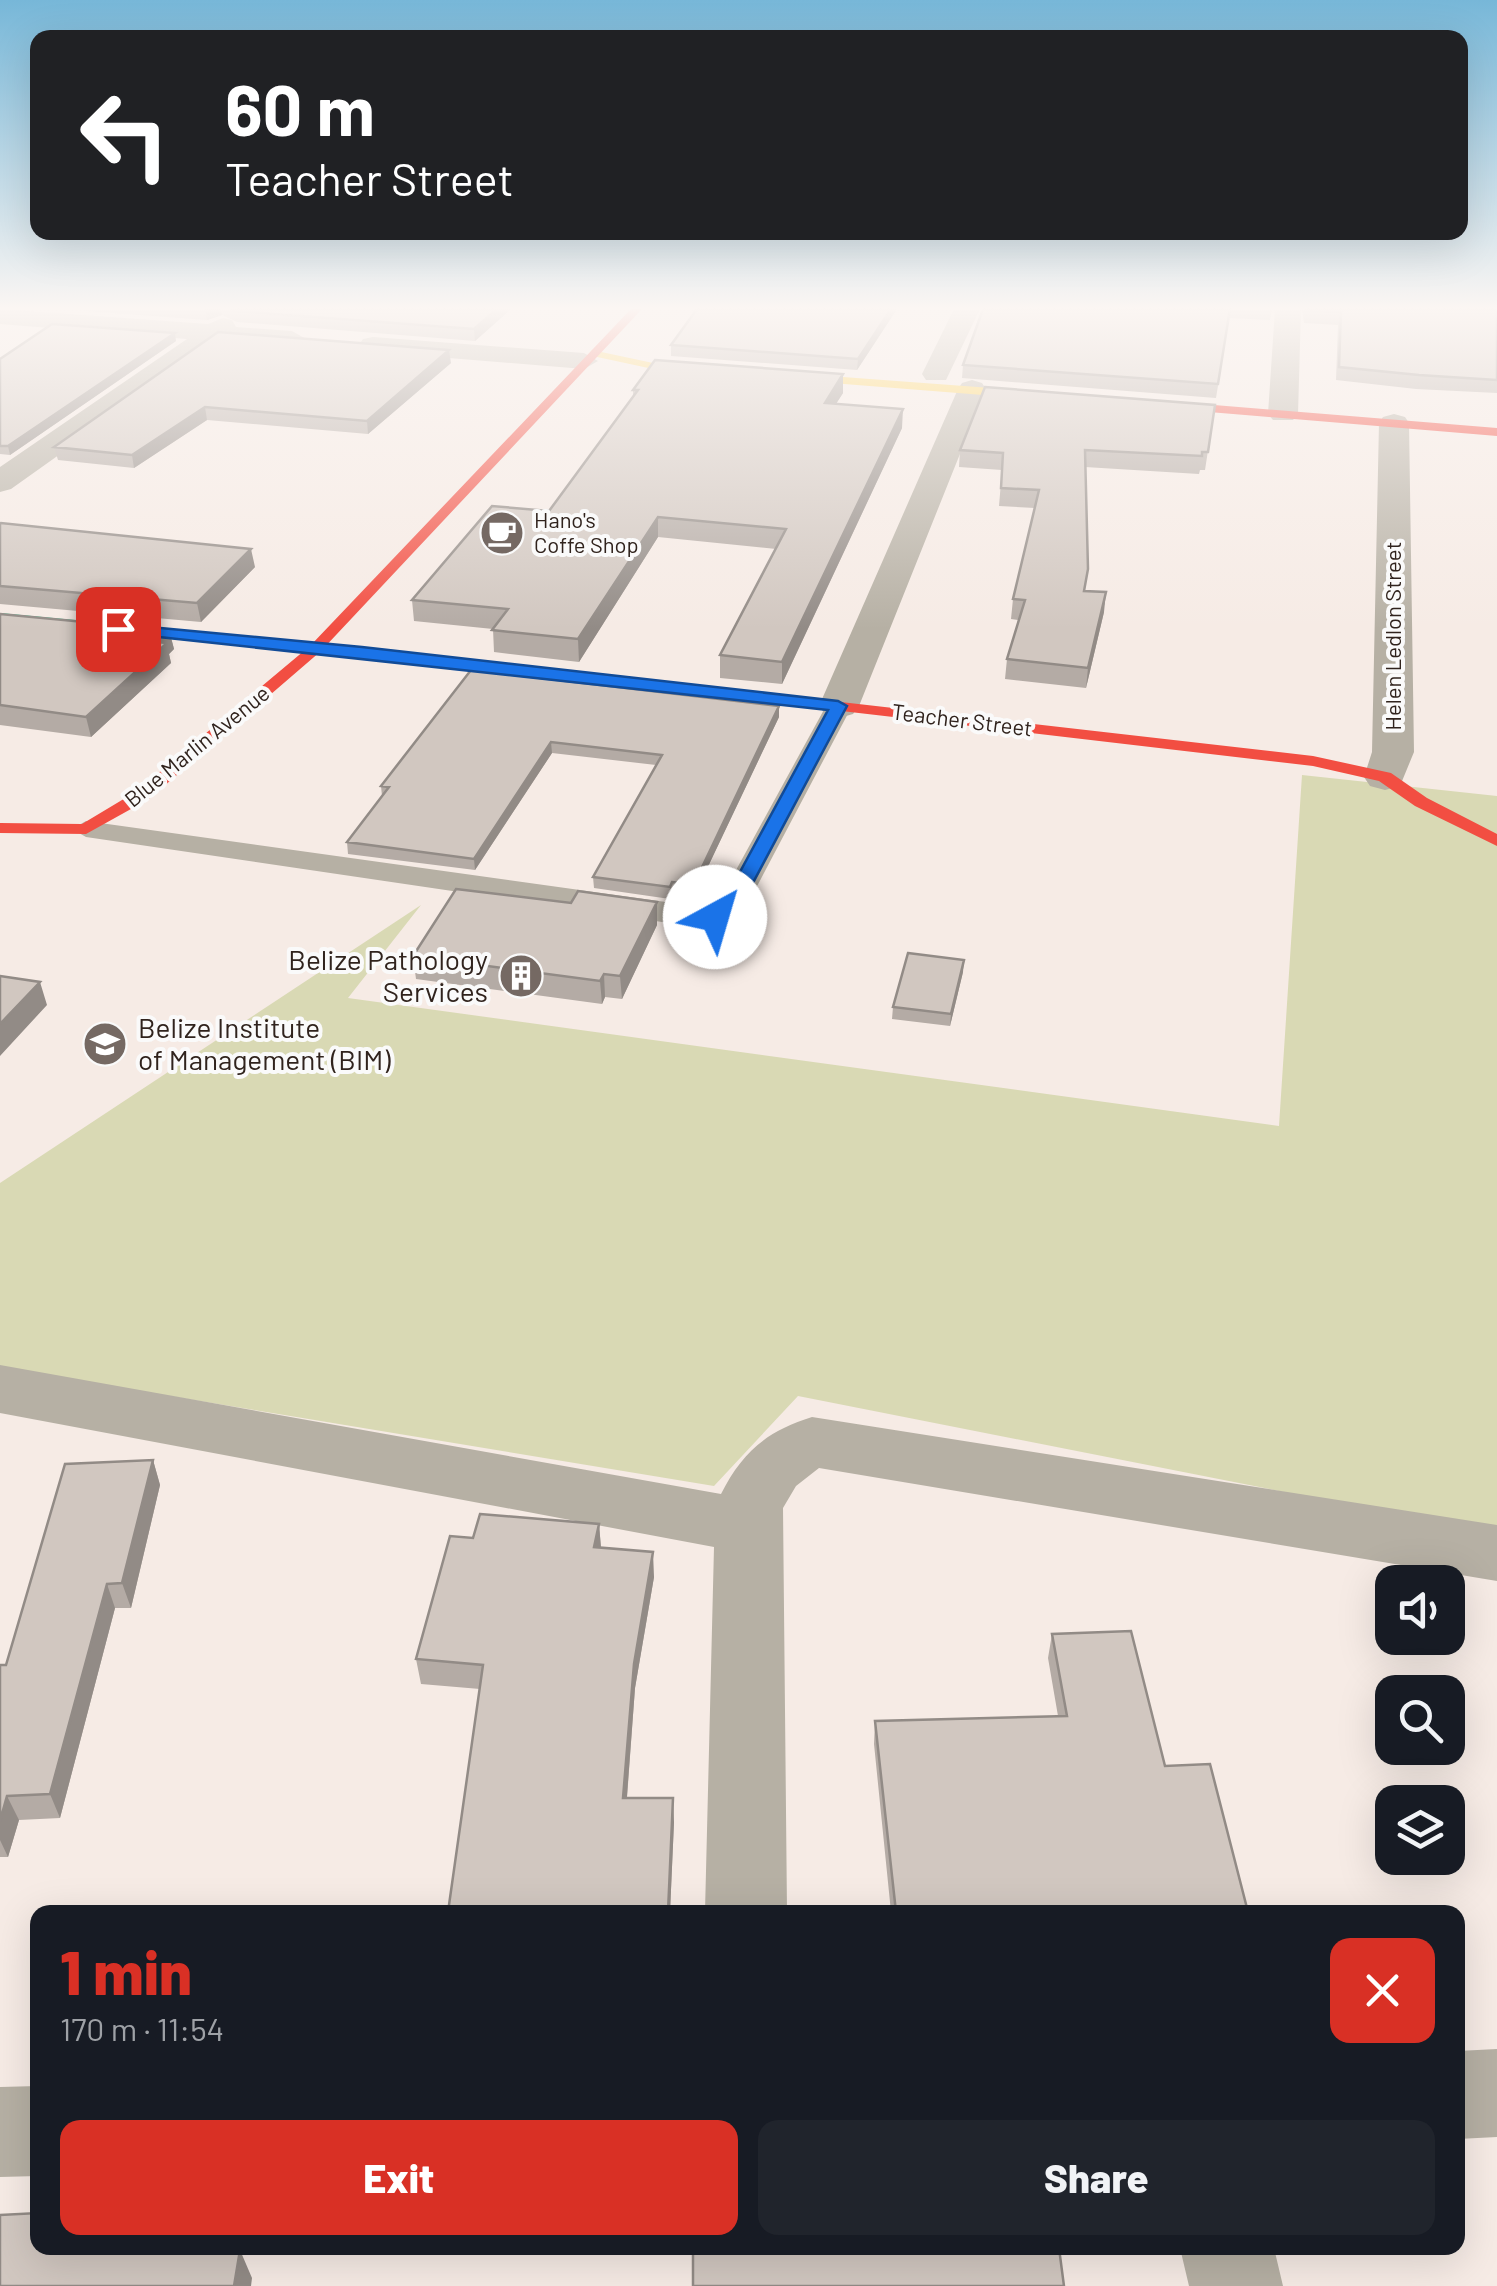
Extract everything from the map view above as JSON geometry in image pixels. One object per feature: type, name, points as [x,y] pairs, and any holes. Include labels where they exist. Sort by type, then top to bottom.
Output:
[{"type":"street","points":[[0,482],[94,416]]},
{"type":"street","name":"Blue Marlin Avenue","points":[[86,829],[143,795],[316,648],[524,416]]},
{"type":"street","points":[[838,706],[961,416]]},
{"type":"street","points":[[1344,416],[1497,432]]},
{"type":"street","name":"Helen Ledlon Street","points":[[1384,777],[1393,752],[1394,423]]},
{"type":"street","name":"Teacher Street","points":[[0,618],[316,648],[838,706],[1313,761],[1384,777]]},
{"type":"street","points":[[1384,777],[1421,802],[1497,841]]},
{"type":"street","points":[[0,828],[86,829]]},
{"type":"street","points":[[0,1390],[749,1526]]},
{"type":"street","points":[[746,1905],[748,1508],[764,1475],[776,1461],[812,1442],[1497,1553]]},
{"type":"street","points":[[1465,2094],[1497,2094]]},
{"type":"street","points":[[0,2132],[30,2131]]},
{"type":"street","points":[[1229,2255],[1236,2286]]},
{"type":"lane","points":[[86,829],[677,915],[715,917],[730,909],[838,706]]},
{"type":"green space","points":[[1302,775],[1497,796],[1497,1534],[798,1396],[714,1486],[0,1368],[0,1183],[421,905],[348,998],[1279,1126]]},
{"type":"building","points":[[0,416],[53,416],[8,446],[0,446]]},
{"type":"building","points":[[99,416],[192,416],[132,455],[54,447]]},
{"type":"building","points":[[305,416],[373,416],[367,421]]},
{"type":"building","points":[[619,416],[900,416],[782,662],[720,655],[786,529],[658,517],[578,639],[492,630],[508,609],[412,600],[492,506],[549,511]]},
{"type":"building","points":[[974,416],[1213,416],[1208,452],[1202,452],[1202,456],[1085,450],[1088,569],[1084,591],[1106,592],[1088,668],[1007,659],[1025,600],[1013,599],[1039,490],[1001,488],[1003,453],[960,450]]},
{"type":"building","points":[[0,524],[251,549],[197,603],[0,586]]},
{"type":"building","points":[[0,614],[169,630],[157,642],[167,643],[86,717],[0,705]]},
{"type":"building","points":[[471,670],[779,706],[694,884],[672,882],[670,887],[593,877],[662,755],[551,742],[474,859],[347,842],[389,787],[381,786]]},
{"type":"building","points":[[456,889],[571,903],[578,891],[657,902],[620,976],[604,974],[600,981],[413,956]]},
{"type":"building","points":[[908,953],[964,960],[951,1014],[893,1007]]},
{"type":"building","points":[[0,976],[40,982],[0,1024]]},
{"type":"building","points":[[153,1460],[122,1583],[107,1584],[50,1794],[7,1796],[0,1821],[0,1665],[6,1665],[65,1464]]},
{"type":"building","points":[[480,1514],[599,1524],[594,1547],[653,1552],[634,1664],[623,1798],[673,1798],[668,1905],[449,1905],[483,1665],[416,1659],[450,1536],[473,1538]]},
{"type":"building","points":[[1131,1631],[1165,1766],[1210,1764],[1246,1905],[895,1905],[875,1721],[1067,1716],[1052,1634]]},
{"type":"building","points":[[30,2213],[30,2255],[239,2255],[234,2286],[0,2286],[0,2215]]},
{"type":"building","points":[[693,2255],[1060,2255],[1064,2286],[693,2286]]},
{"type":"traffic: fast","points":[[0,618],[362,652],[719,693]]},
{"type":"traffic: jam","points":[[0,828],[86,829],[143,795],[316,648],[536,416]]},
{"type":"traffic: jam","points":[[1297,416],[1497,432]]},
{"type":"traffic: jam","points":[[719,693],[1313,761],[1385,777],[1421,802],[1497,841]]},
{"type":"place","name":"Hano's Coffe Shop","points":[[502,533]]},
{"type":"place","name":"Belize Pathology Services","points":[[521,976]]},
{"type":"place","name":"Belize Institute of Management (BIM)","points":[[105,1044]]},
{"type":"route","points":[[118,629],[362,652],[838,706],[730,909],[715,917]]}]
